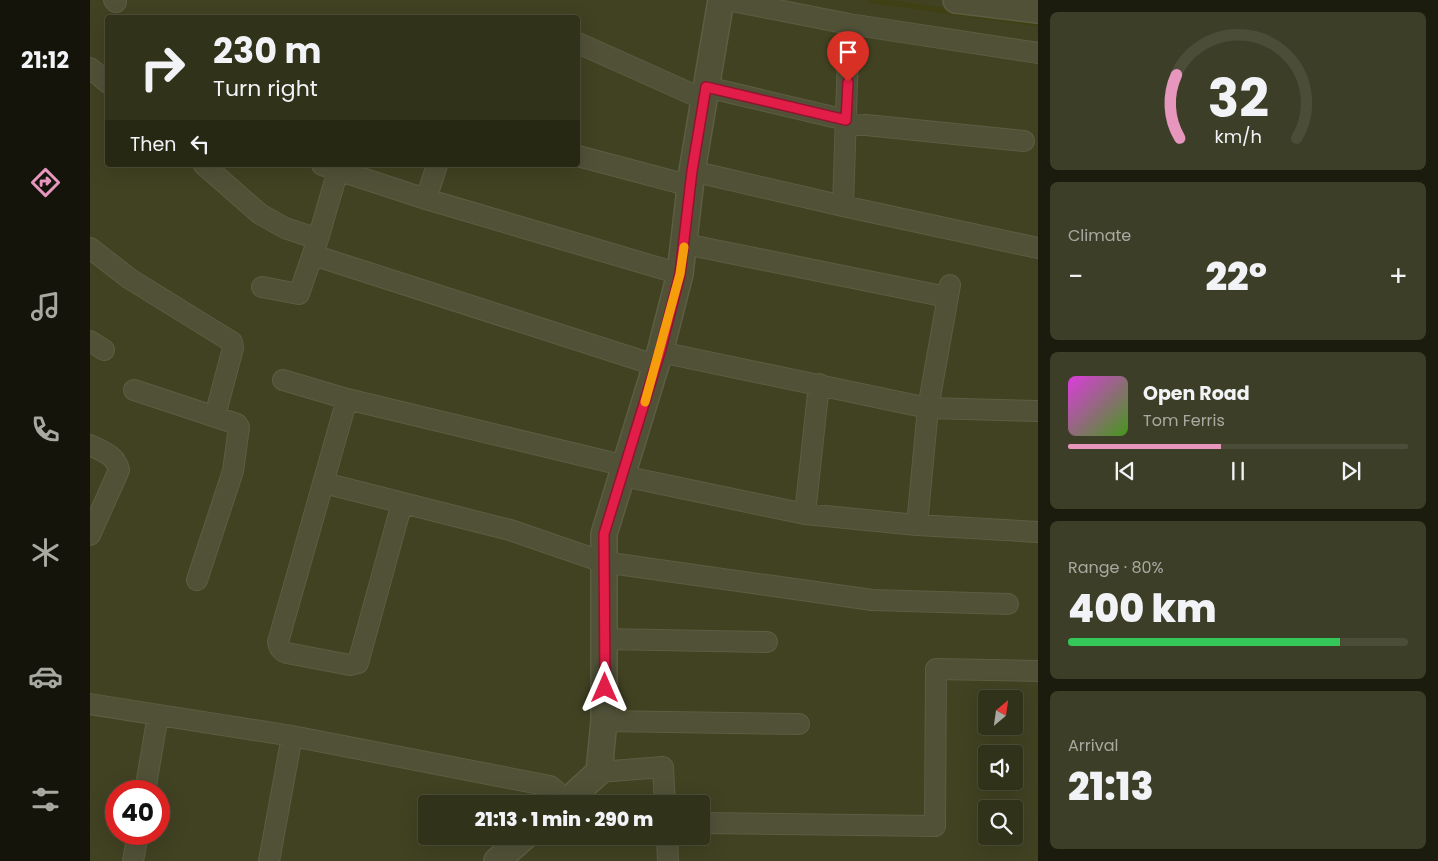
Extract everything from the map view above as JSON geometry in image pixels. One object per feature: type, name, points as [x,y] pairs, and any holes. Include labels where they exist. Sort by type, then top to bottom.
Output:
[{"type":"street","points":[[599,772],[604,721],[604,534],[658,358],[680,274],[692,178],[721,0]]},
{"type":"street","points":[[727,0],[849,24],[1038,53]]},
{"type":"street","points":[[956,0],[1038,10]]},
{"type":"street","points":[[843,206],[849,24]]},
{"type":"street","points":[[580,44],[705,93],[846,122],[1024,141]]},
{"type":"street","points":[[90,68],[105,80]]},
{"type":"street","points":[[580,156],[843,206],[1038,248]]},
{"type":"street","points":[[206,167],[260,214],[315,247],[658,358],[818,384],[928,408],[1038,411]]},
{"type":"street","points":[[262,287],[299,294],[315,247],[330,167],[426,199],[680,274]]},
{"type":"street","points":[[426,199],[436,167]]},
{"type":"street","points":[[685,244],[948,291],[928,408],[917,525]]},
{"type":"street","points":[[90,248],[130,280],[232,342],[233,348],[215,416]]},
{"type":"street","points":[[283,380],[347,399],[624,471],[804,514],[917,525],[1038,532]]},
{"type":"street","points":[[804,514],[818,384]]},
{"type":"street","points":[[134,390],[215,416],[237,424],[240,427],[233,471],[197,580]]},
{"type":"street","points":[[347,399],[278,642],[279,646],[287,653],[350,665],[358,663],[402,503]]},
{"type":"street","points":[[90,446],[112,458],[118,463],[119,470],[90,535]]},
{"type":"street","points":[[324,483],[510,530],[603,562],[872,600],[1008,604]]},
{"type":"street","points":[[605,639],[767,642]]},
{"type":"street","points":[[710,823],[935,826],[936,669],[1038,670]]},
{"type":"street","points":[[90,704],[292,736],[550,786],[559,795]]},
{"type":"street","points":[[147,780],[158,715]]},
{"type":"street","points":[[604,721],[799,724]]},
{"type":"street","points":[[269,861],[292,736]]},
{"type":"street","points":[[574,795],[599,772],[663,767],[665,795]]},
{"type":"street","points":[[133,861],[136,845]]},
{"type":"street","points":[[497,861],[515,845]]},
{"type":"street","points":[[667,845],[668,861]]},
{"type":"waterway","points":[[870,0],[1038,24]]},
{"type":"slow traffic","points":[[645,402],[680,274],[684,247]]},
{"type":"route","points":[[605,688],[604,534],[660,352],[680,274],[692,171],[706,87],[846,120],[848,82]]}]
